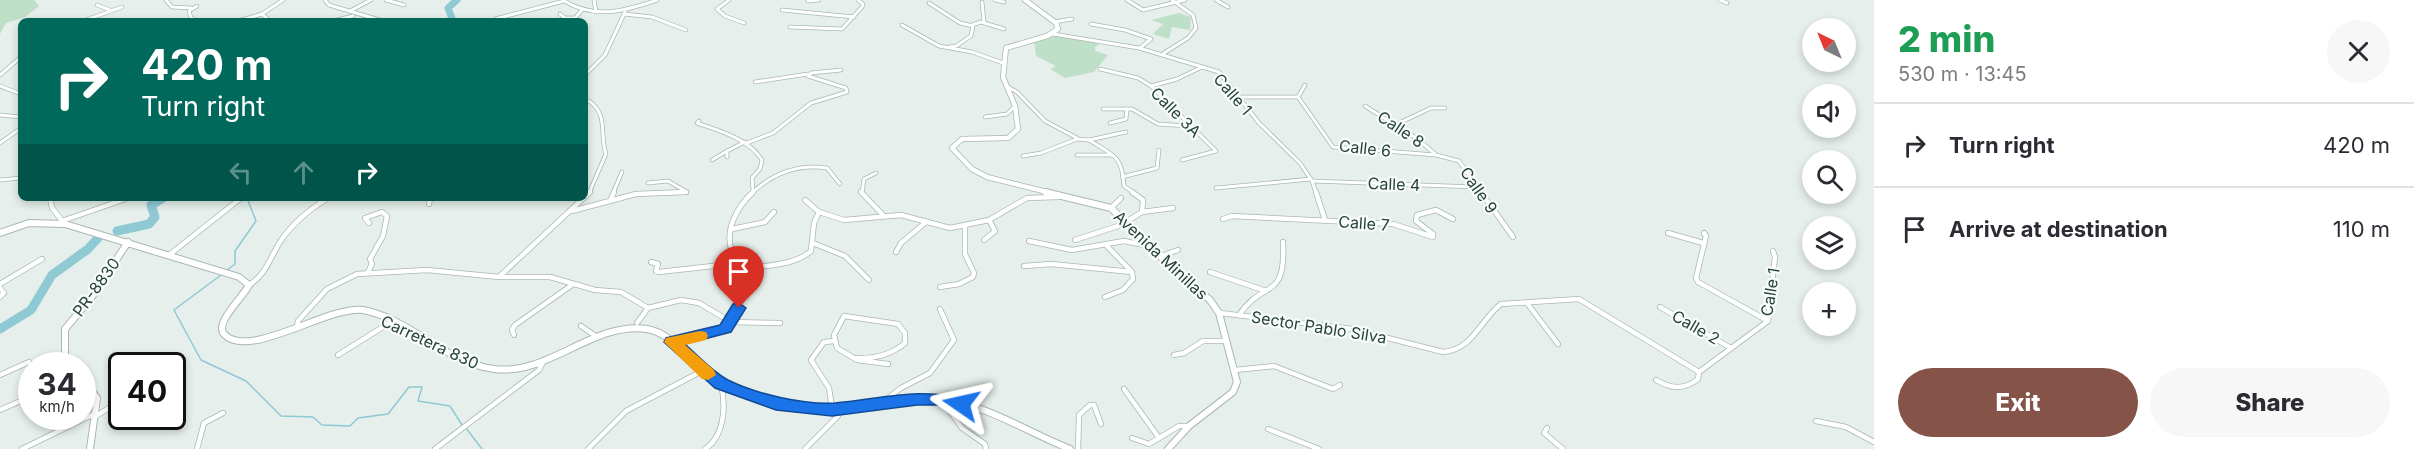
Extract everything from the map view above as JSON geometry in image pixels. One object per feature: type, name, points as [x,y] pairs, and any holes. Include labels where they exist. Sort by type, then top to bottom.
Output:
[{"type":"street","points":[[166,0],[172,7],[197,6]]},
{"type":"street","points":[[248,18],[262,14],[283,0]]},
{"type":"street","points":[[325,0],[329,5],[373,18]]},
{"type":"street","points":[[349,11],[371,0]]},
{"type":"street","points":[[386,0],[404,4]]},
{"type":"street","points":[[594,0],[596,12]]},
{"type":"street","points":[[588,73],[606,58],[625,13],[657,0]]},
{"type":"street","points":[[729,0],[717,9],[725,16],[744,23]]},
{"type":"street","points":[[808,2],[819,0]]},
{"type":"street","points":[[790,27],[845,28],[863,4],[858,0]]},
{"type":"street","points":[[995,0],[1004,2]]},
{"type":"street","points":[[902,25],[939,46],[972,52],[1003,63],[1005,51],[1010,45],[1053,34],[1058,29],[1054,22],[1025,0]]},
{"type":"street","points":[[1127,0],[1143,10],[1185,0]]},
{"type":"street","points":[[1216,0],[1228,7]]},
{"type":"street","points":[[1720,0],[1727,3]]},
{"type":"street","points":[[499,18],[563,1],[570,7],[596,12],[652,17],[686,30]]},
{"type":"street","points":[[1164,53],[1189,39],[1195,24],[1193,15],[1174,1]]},
{"type":"street","points":[[982,2],[984,22]]},
{"type":"street","points":[[929,3],[960,23],[972,25],[984,22],[1004,28]]},
{"type":"street","points":[[97,5],[110,11]]},
{"type":"street","points":[[89,18],[122,7]]},
{"type":"street","points":[[191,8],[191,18]]},
{"type":"street","points":[[560,14],[564,18],[575,18],[583,9]]},
{"type":"street","points":[[782,10],[812,15],[854,17]]},
{"type":"street","points":[[345,18],[353,16],[349,11]]},
{"type":"street","points":[[262,14],[267,18]]},
{"type":"street","points":[[1054,22],[1072,19]]},
{"type":"street","points":[[1091,24],[1151,39],[1139,48]]},
{"type":"street","points":[[939,46],[956,46],[971,36],[972,25]]},
{"type":"street","name":"Calle 1","points":[[1053,34],[1164,53],[1219,72],[1311,180],[1325,220]]},
{"type":"street","points":[[0,75],[18,60]]},
{"type":"street","name":"Avenida Minillas","points":[[1003,63],[1003,77],[1015,106],[1018,129],[1013,136],[999,139],[978,137],[960,140],[954,143],[955,152],[972,169],[987,177],[1112,208],[1210,300],[1219,313],[1237,382],[1233,392],[1189,426],[1168,449]]},
{"type":"street","points":[[0,65],[8,68]]},
{"type":"street","points":[[1151,86],[1177,79],[1203,66]]},
{"type":"street","name":"Calle 3A","points":[[1100,69],[1138,78],[1151,86],[1216,151],[1182,160]]},
{"type":"street","points":[[754,82],[841,70]]},
{"type":"street","points":[[712,160],[746,142],[772,133],[811,103],[847,92],[846,88],[808,74]]},
{"type":"street","points":[[1239,98],[1298,97],[1305,85]]},
{"type":"street","points":[[0,86],[18,93]]},
{"type":"street","points":[[1008,87],[1014,89],[1030,108],[1060,133],[1077,139],[1089,140],[1126,132]]},
{"type":"street","name":"Calle 6","points":[[1298,97],[1333,147],[1436,155]]},
{"type":"street","points":[[588,194],[592,190],[606,154],[602,142],[603,119],[599,108],[589,101]]},
{"type":"street","points":[[985,117],[1007,114],[1015,106]]},
{"type":"street","name":"Calle 8","points":[[1365,106],[1396,124],[1436,155]]},
{"type":"street","points":[[1396,124],[1431,108],[1445,108]]},
{"type":"street","points":[[1103,109],[1127,109],[1162,127],[1189,126]]},
{"type":"street","points":[[1110,123],[1126,119],[1127,109]]},
{"type":"street","points":[[0,115],[18,117]]},
{"type":"street","points":[[699,121],[697,123],[746,142],[763,161],[761,168],[752,178],[753,191]]},
{"type":"street","points":[[0,143],[18,130]]},
{"type":"street","points":[[1023,156],[1041,153],[1077,139]]},
{"type":"street","points":[[1075,240],[1129,222],[1138,218],[1142,212],[1143,200],[1124,186],[1123,166],[1113,155],[1089,140]]},
{"type":"street","points":[[1122,177],[1157,168],[1159,150]]},
{"type":"street","points":[[727,151],[727,158]]},
{"type":"street","points":[[1077,156],[1113,155]]},
{"type":"street","name":"Calle 9","points":[[1436,155],[1459,161],[1513,237]]},
{"type":"street","points":[[819,212],[813,230],[813,250],[805,257],[783,264],[750,268],[738,260],[730,248],[731,229],[738,212],[753,191],[772,175],[810,165],[827,168],[840,184]]},
{"type":"street","points":[[610,201],[622,172]]},
{"type":"street","points":[[876,173],[864,179],[861,192],[884,216]]},
{"type":"street","points":[[0,180],[18,178]]},
{"type":"street","name":"Calle 4","points":[[1216,188],[1311,180],[1476,187]]},
{"type":"street","points":[[568,212],[636,194],[687,192],[668,181],[648,183]]},
{"type":"street","points":[[805,200],[819,212],[844,220],[901,215],[950,228],[989,220],[1027,198],[1066,196]]},
{"type":"street","points":[[1112,208],[1121,198]]},
{"type":"street","points":[[51,201],[52,208],[64,223]]},
{"type":"street","points":[[64,223],[92,209],[114,206],[123,201]]},
{"type":"street","points":[[169,255],[237,201]]},
{"type":"street","points":[[0,233],[29,223],[64,223],[226,272],[239,277],[249,285],[268,272],[276,248],[296,223],[324,201]]},
{"type":"street","points":[[499,277],[580,201]]},
{"type":"street","points":[[1142,212],[1165,212],[1173,208]]},
{"type":"street","name":"Calle 7","points":[[1223,219],[1232,216],[1393,224],[1433,237],[1433,234],[1416,221],[1417,215],[1432,208],[1446,212],[1453,219]]},
{"type":"street","points":[[369,223],[365,218],[370,214],[382,212],[387,216],[383,236],[370,259],[372,264],[369,272]]},
{"type":"street","points":[[731,229],[765,222],[774,212]]},
{"type":"street","points":[[984,240],[995,231],[989,220]]},
{"type":"street","points":[[896,252],[901,243],[926,222]]},
{"type":"street","points":[[940,287],[959,284],[973,277],[974,273],[965,254],[964,225]]},
{"type":"street","points":[[1668,233],[1703,243]]},
{"type":"street","points":[[1704,233],[1706,236],[1696,278],[1698,282],[1768,321]]},
{"type":"street","points":[[1029,241],[1072,250],[1125,241],[1152,247]]},
{"type":"street","name":"PR-8830","points":[[65,352],[65,329],[91,298],[128,242]]},
{"type":"street","points":[[1239,315],[1247,302],[1266,291],[1284,270],[1283,242]]},
{"type":"street","points":[[813,243],[843,255],[860,266],[869,280]]},
{"type":"street","points":[[1105,245],[1132,272]]},
{"type":"street","points":[[1161,256],[1178,250]]},
{"type":"street","name":"Calle 1","points":[[1656,380],[1667,387],[1688,387],[1698,379],[1700,372],[1768,321],[1775,257],[1773,251]]},
{"type":"street","points":[[0,284],[42,259]]},
{"type":"street","points":[[651,262],[658,264],[656,271],[659,272],[713,266],[738,260]]},
{"type":"street","points":[[1024,266],[1051,264],[1132,272]]},
{"type":"street","points":[[672,342],[712,334],[726,328],[739,308],[750,268]]},
{"type":"street","points":[[297,326],[298,321],[327,289],[357,274],[427,270],[499,277],[550,277],[572,285],[621,292],[648,308],[659,308],[673,301],[699,303],[731,322],[780,323]]},
{"type":"street","points":[[1105,297],[1130,285],[1132,272]]},
{"type":"street","points":[[1210,273],[1266,291]]},
{"type":"street","name":"Carretera 830","points":[[249,285],[246,294],[223,319],[221,328],[224,335],[234,340],[253,341],[330,313],[362,310],[391,322],[473,366],[498,370],[543,362],[628,330],[647,329],[672,342],[703,371],[721,384],[776,403],[840,409],[917,399],[940,399],[1013,424],[1070,449]]},
{"type":"street","points":[[514,335],[515,325],[572,285]]},
{"type":"street","points":[[0,288],[3,288],[4,292],[0,297]]},
{"type":"street","name":"Sector Pablo Silva","points":[[1219,313],[1372,332],[1424,347],[1451,351],[1467,345],[1491,310],[1501,304],[1579,300],[1700,372]]},
{"type":"street","points":[[1527,303],[1558,344]]},
{"type":"street","name":"Calle 2","points":[[1660,307],[1731,348]]},
{"type":"street","points":[[637,323],[648,308]]},
{"type":"street","points":[[880,405],[901,388],[930,373],[952,344],[954,339],[940,309]]},
{"type":"street","points":[[854,358],[873,360],[901,347],[905,343],[905,333],[898,324],[844,316],[834,334],[834,341],[839,350],[854,358],[868,364],[888,364]]},
{"type":"street","points":[[338,355],[391,322]]},
{"type":"street","points":[[581,326],[590,329],[600,339]]},
{"type":"street","points":[[832,409],[829,388],[811,360],[824,342],[834,341]]},
{"type":"street","points":[[1174,355],[1184,353],[1203,341],[1228,341]]},
{"type":"street","points":[[435,449],[539,370],[543,362]]},
{"type":"street","points":[[1235,370],[1264,369],[1274,366],[1333,388],[1340,385]]},
{"type":"street","points":[[0,375],[18,367]]},
{"type":"street","points":[[588,449],[626,411],[703,371]]},
{"type":"street","points":[[705,449],[714,443],[726,405],[721,384]]},
{"type":"street","points":[[1124,389],[1127,398],[1140,411],[1159,438]]},
{"type":"street","points":[[90,449],[97,414],[98,398],[96,396]]},
{"type":"street","points":[[940,399],[962,428],[985,444],[986,449]]},
{"type":"street","points":[[0,410],[18,402]]},
{"type":"street","points":[[1078,449],[1079,415],[1090,405],[1095,405],[1101,423]]},
{"type":"street","points":[[22,449],[108,408]]},
{"type":"street","points":[[805,449],[838,416],[840,409]]},
{"type":"street","points":[[197,449],[204,423],[223,413]]},
{"type":"street","points":[[1816,421],[1835,422],[1859,432],[1874,442]]},
{"type":"street","points":[[1132,438],[1149,444],[1179,426],[1189,426]]},
{"type":"street","points":[[1547,428],[1545,433],[1563,449]]},
{"type":"street","points":[[1268,429],[1319,449]]},
{"type":"green space","points":[[0,0],[34,0],[39,6],[25,17],[6,23],[0,34]]},
{"type":"green space","points":[[1179,13],[1191,17],[1190,30],[1172,27],[1169,39],[1153,34],[1163,24],[1151,20]]},
{"type":"green space","points":[[1056,36],[1095,43],[1099,45],[1095,47],[1095,51],[1108,55],[1094,72],[1065,78],[1050,69],[1056,66],[1036,56],[1034,41]]},
{"type":"waterway","points":[[452,18],[448,8],[457,0]]},
{"type":"waterway","points":[[117,231],[149,224],[155,217],[151,205],[158,201]]},
{"type":"waterway","points":[[227,270],[235,264],[235,251],[256,221],[248,201]]},
{"type":"waterway","points":[[0,329],[31,310],[52,275],[88,249],[98,238]]},
{"type":"waterway","points":[[221,275],[174,310],[201,360],[246,381],[281,416],[313,417],[322,425],[350,426],[358,418],[388,414],[409,387],[422,387],[418,401],[450,406],[462,425]]},
{"type":"waterway","points":[[466,428],[482,449]]},
{"type":"slow traffic","points":[[700,336],[672,342],[708,375]]},
{"type":"route","points":[[739,308],[726,328],[712,334],[672,342],[703,371],[721,384],[776,403],[832,409],[917,399],[940,399],[961,404]]}]
